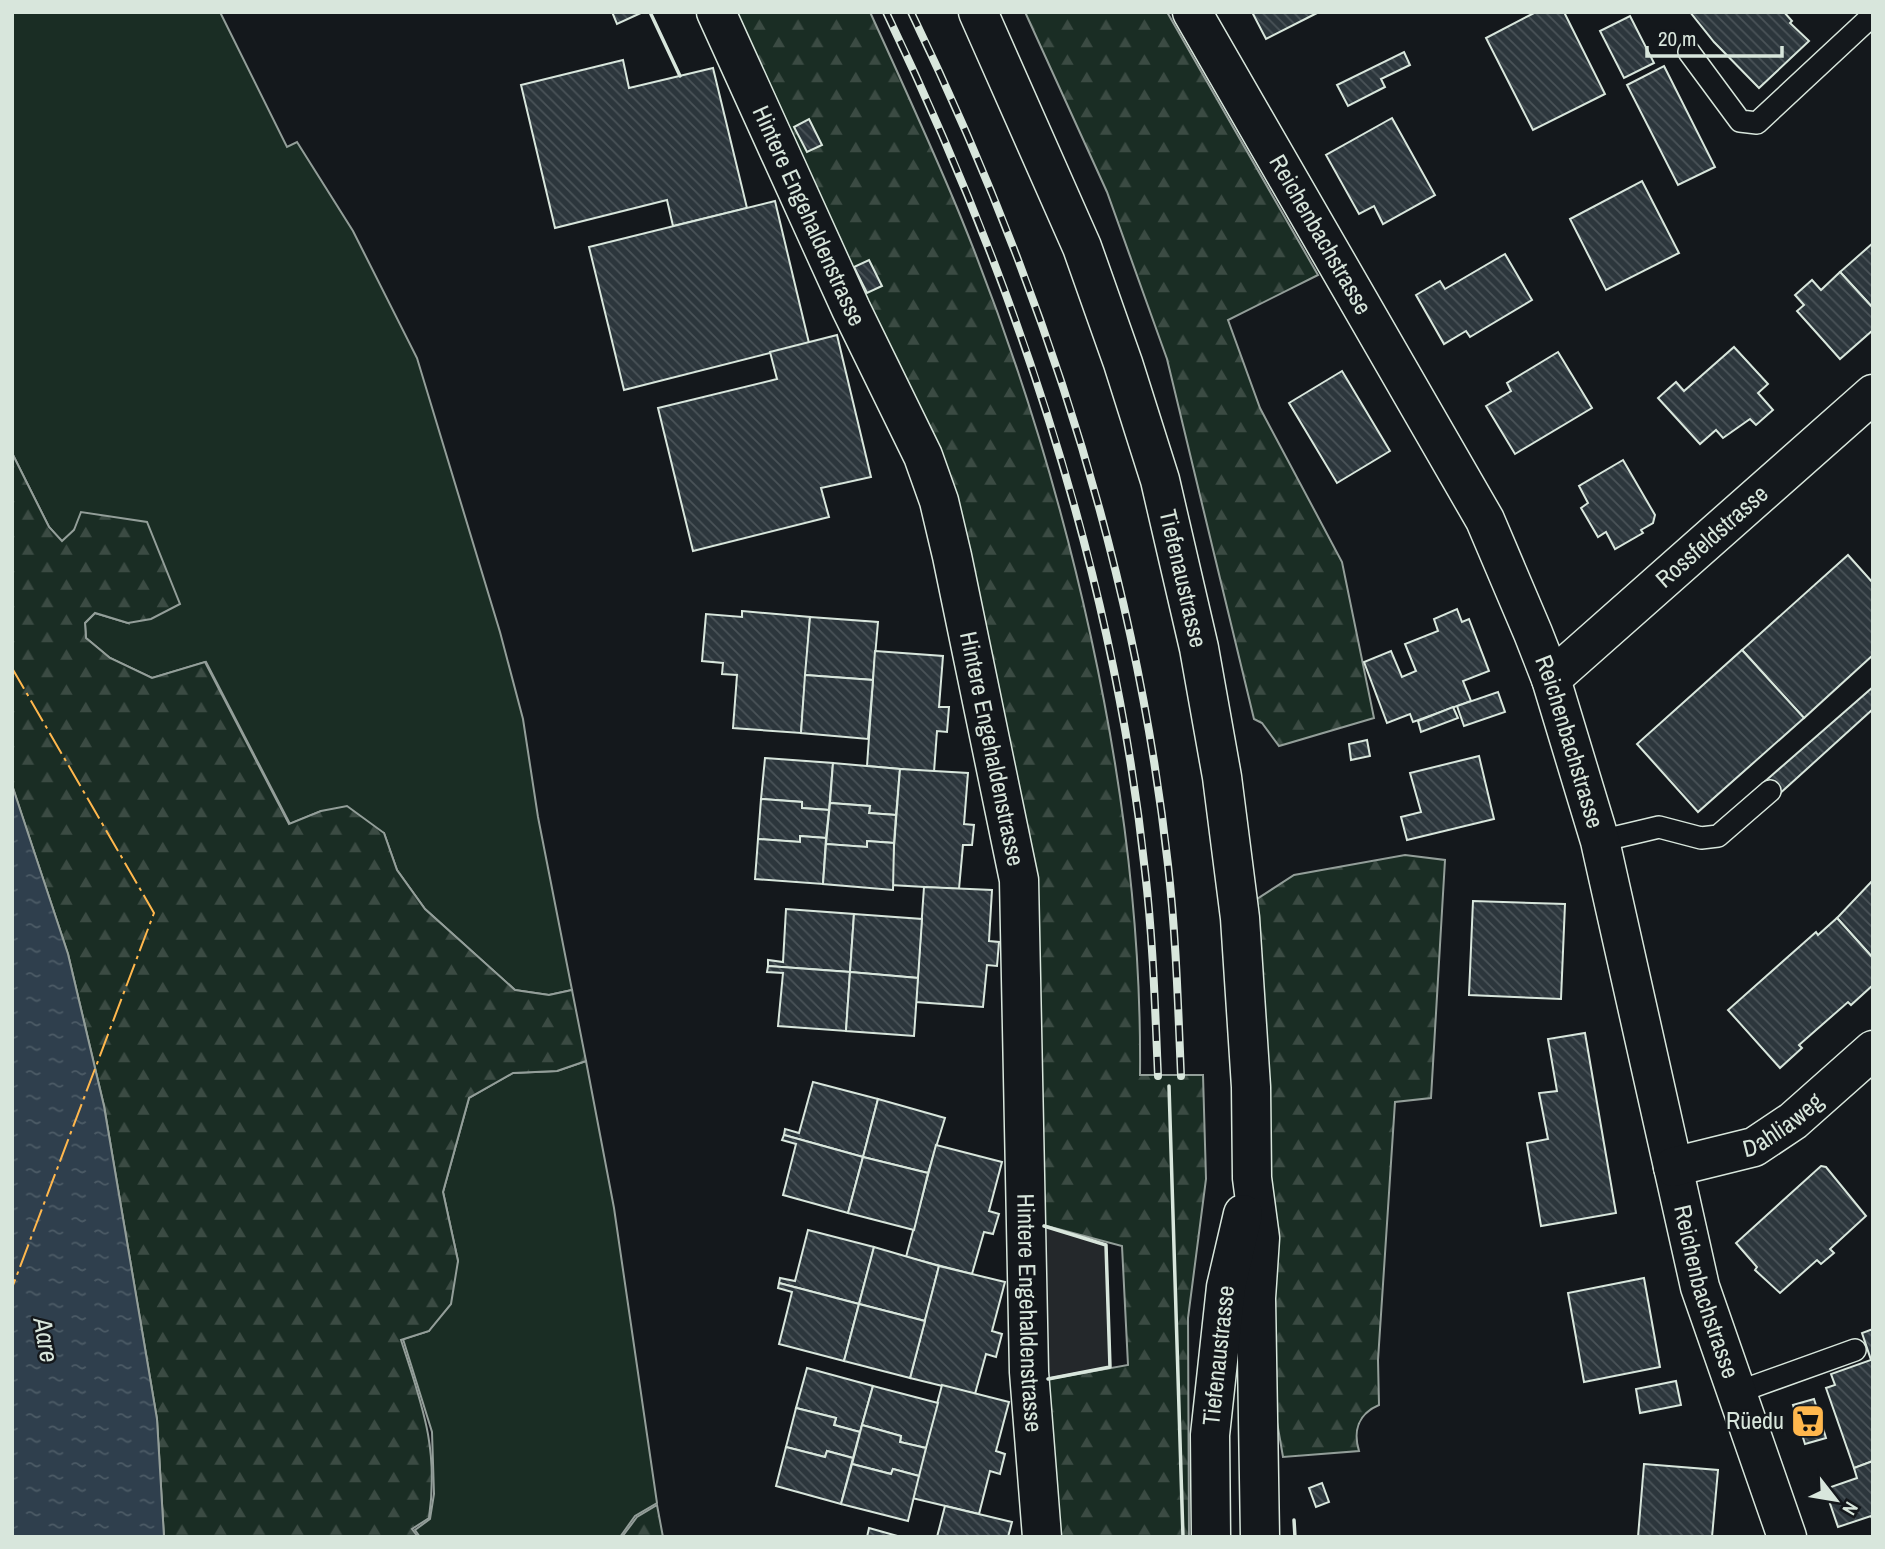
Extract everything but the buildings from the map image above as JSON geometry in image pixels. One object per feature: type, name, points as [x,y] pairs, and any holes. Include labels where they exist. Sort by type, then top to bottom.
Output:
[{"type":"street","name":"Hintere Engehaldenstrasse","points":[[716,12],[851,309],[923,456],[939,501],[952,556],[1019,880],[1029,1372],[1042,1537]]},
{"type":"street","name":"Tiefenaustrasse","points":[[978,12],[1082,247],[1156,467],[1183,568],[1222,777],[1240,918],[1251,1087],[1252,1178],[1260,1238],[1256,1298],[1259,1537]]},
{"type":"street","name":"Reichenbachstrasse","points":[[1192,12],[1485,520],[1551,679],[1600,841],[1700,1287],[1787,1537]]},
{"type":"street","name":"Rossfeldstrasse","points":[[1551,679],[1873,394]]},
{"type":"street","name":"Dahliaweg","points":[[1673,1167],[1754,1147],[1793,1121],[1873,1050]]},
{"type":"street","name":"Tiefenaustrasse","points":[[1211,1537],[1210,1436],[1226,1287],[1252,1178]]},
{"type":"lane","points":[[1689,52],[1740,121],[1757,123],[1873,15]]},
{"type":"lane","points":[[1600,841],[1659,827],[1701,838],[1718,836],[1769,791]]},
{"type":"lane","points":[[1738,1392],[1855,1350]]},
{"type":"green space","points":[[12,12],[220,12],[287,147],[297,142],[353,231],[417,358],[500,632],[523,719],[538,817],[572,990],[549,995],[515,990],[425,909],[397,870],[384,833],[321,811],[290,824],[206,662],[152,678],[110,658],[86,638],[85,623],[95,613],[128,623],[74,530],[62,542],[49,527],[12,453]]},
{"type":"green space","points":[[718,12],[870,12],[960,215],[1033,419],[1064,527],[1091,637],[1112,748],[1128,858],[1137,968],[1140,1075],[1203,1075],[1206,1179],[1188,1318],[1189,1537],[1044,1537],[1033,1382],[1128,1365],[1122,1246],[1028,1221],[1026,978],[953,556]]},
{"type":"green space","points":[[1025,12],[1167,12],[1318,275],[1228,320],[1260,408],[1342,562],[1374,718],[1279,746],[1262,723],[1254,719],[1167,359],[1107,192]]},
{"type":"green space","points":[[12,453],[49,527],[62,541],[74,530],[81,512],[147,522],[180,604],[151,619],[128,623],[95,613],[85,623],[86,638],[110,658],[152,678],[205,662],[289,824],[321,811],[347,806],[384,833],[397,870],[425,909],[515,990],[549,995],[572,990],[586,1061],[557,1071],[513,1073],[469,1098],[443,1192],[458,1261],[451,1304],[429,1331],[401,1340],[422,1406],[432,1470],[429,1518],[412,1529],[418,1537],[164,1537],[157,1419],[104,1106],[68,954],[12,785]]},
{"type":"green space","points":[[1405,855],[1445,860],[1431,1098],[1395,1102],[1378,1360],[1379,1405],[1366,1413],[1359,1424],[1359,1451],[1283,1457],[1235,1179],[1251,1087],[1223,921],[1294,875]]},
{"type":"green space","points":[[586,1061],[614,1208],[657,1503],[635,1516],[620,1537],[420,1537],[415,1530],[430,1519],[434,1494],[432,1432],[403,1339],[429,1331],[458,1261],[443,1192],[469,1098],[513,1073],[557,1071]]},
{"type":"green space","points":[[657,1505],[663,1537],[622,1537],[637,1517]]},
{"type":"shaded area","points":[[1044,1226],[1106,1245],[1110,1367],[1035,1381]]},
{"type":"water","name":"Aare","points":[[12,785],[68,954],[104,1106],[157,1419],[164,1537],[12,1537]]},
{"type":"railway","points":[[886,12],[977,218],[1017,324],[1052,430],[1083,538],[1109,648],[1130,759],[1150,922],[1158,1076]]},
{"type":"railway","points":[[911,12],[958,114],[1041,322],[1076,428],[1106,535],[1132,644],[1153,754],[1171,891],[1181,1076]]},
{"type":"wall","points":[[650,12],[680,76]]},
{"type":"wall","points":[[1169,1086],[1183,1537]]},
{"type":"wall","points":[[1044,1226],[1106,1245],[1110,1367],[1048,1379]]},
{"type":"wall","points":[[1294,1520],[1295,1537]]},
{"type":"power","points":[[12,668],[154,913],[12,1288]]},
{"type":"place","name":"Rüedu","points":[[1808,1421]]}]
